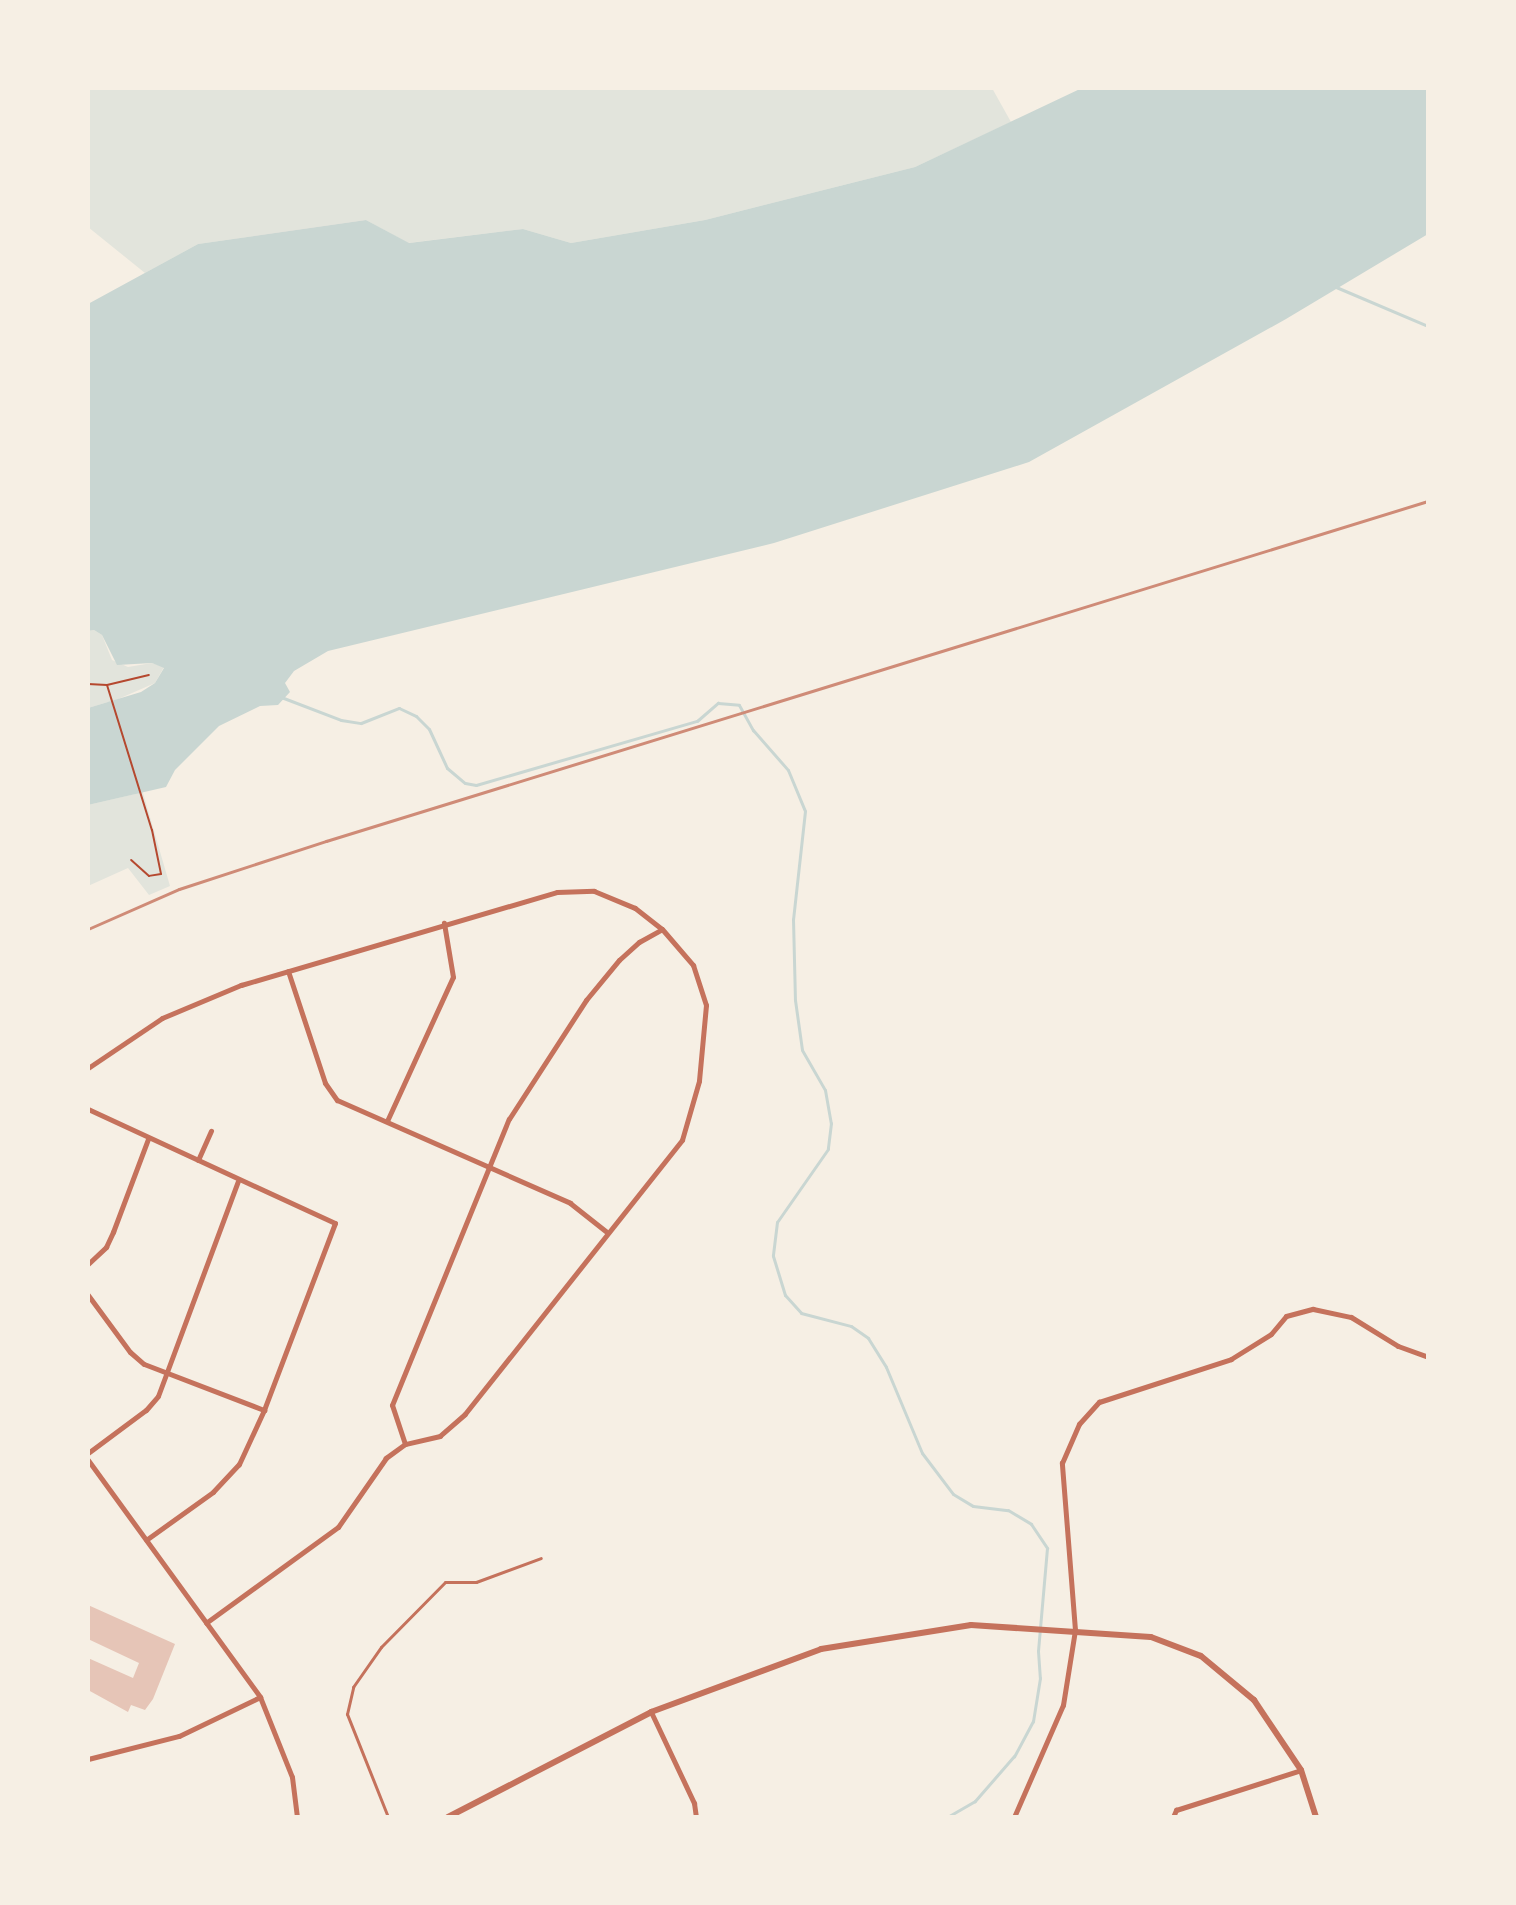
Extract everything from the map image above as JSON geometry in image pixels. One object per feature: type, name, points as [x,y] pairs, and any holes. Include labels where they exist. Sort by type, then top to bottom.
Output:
[{"type":"street","points":[[88,1068],[162,1018],[241,985],[557,892],[594,891],[635,908],[662,929],[693,965],[706,1005],[699,1081],[682,1140],[465,1414],[440,1436],[405,1444],[386,1458],[338,1527],[206,1623]]},
{"type":"street","points":[[387,1121],[453,977],[444,923]]},
{"type":"street","points":[[405,1444],[392,1405],[509,1119],[586,1000],[619,960],[662,929]]},
{"type":"street","points":[[288,971],[325,1083],[337,1100],[570,1203],[608,1233]]},
{"type":"street","points":[[88,1109],[238,1181],[335,1223],[249,1447],[228,1478],[146,1540]]},
{"type":"street","points":[[198,1160],[211,1131]]},
{"type":"street","points":[[88,1264],[106,1247],[148,1139]]},
{"type":"street","points":[[88,1453],[146,1410],[158,1396],[238,1181]]},
{"type":"street","points":[[88,1295],[130,1352],[144,1364],[264,1410]]},
{"type":"street","points":[[1013,1815],[1063,1705],[1075,1630],[1062,1463],[1079,1424],[1099,1402],[1231,1359],[1271,1334],[1286,1316],[1313,1309],[1351,1317],[1398,1346],[1428,1357]]},
{"type":"street","points":[[88,1460],[260,1697],[292,1777],[297,1817]]},
{"type":"street","points":[[448,1817],[651,1712],[821,1649],[971,1625],[1151,1637],[1201,1656],[1254,1700],[1301,1770],[1316,1817]]},
{"type":"street","points":[[88,1759],[179,1736],[260,1697]]},
{"type":"street","points":[[651,1712],[684,1779],[696,1817]]},
{"type":"street","points":[[1173,1817],[1176,1810],[1301,1770]]},
{"type":"lane","points":[[388,1817],[347,1714],[353,1687],[381,1647],[445,1582],[476,1582],[541,1558]]},
{"type":"path","points":[[88,684],[107,685],[149,675]]},
{"type":"path","points":[[107,685],[161,874],[149,876],[131,860]]},
{"type":"shaded area","points":[[88,88],[992,88],[1011,122],[915,167],[705,220],[571,243],[523,229],[408,243],[366,220],[198,244],[145,273],[88,227]]},
{"type":"shaded area","points":[[1082,88],[1428,88],[1428,234],[1286,319],[1029,462],[774,543],[328,651],[294,671],[285,683],[290,692],[278,705],[260,706],[219,726],[175,770],[166,787],[88,805],[88,708],[141,692],[155,683],[164,668],[152,663],[117,665],[102,635],[94,630],[88,631],[88,304],[198,244],[366,220],[409,243],[523,229],[571,243],[705,220],[915,167]]},
{"type":"shaded area","points":[[94,630],[102,635],[112,660],[128,667],[152,663],[164,667],[155,683],[116,700],[170,886],[149,895],[128,868],[88,886],[88,805],[135,794],[108,702],[88,708],[88,631]]},
{"type":"building","points":[[88,1605],[175,1644],[153,1699],[145,1710],[131,1705],[128,1712],[88,1690],[88,1658],[133,1678],[139,1663],[88,1639]]},
{"type":"waterway","points":[[1336,287],[1428,326]]},
{"type":"waterway","points":[[281,697],[341,720],[361,723],[399,708],[416,716],[429,729],[447,768],[465,783],[476,785],[697,721],[718,703],[739,705],[753,730],[788,770],[805,811],[793,919],[795,1000],[802,1050],[825,1090],[831,1123],[828,1149],[777,1222],[773,1256],[785,1295],[801,1313],[851,1326],[868,1338],[886,1367],[922,1453],[953,1494],[973,1506],[1008,1510],[1031,1524],[1047,1548],[1038,1651],[1040,1678],[1033,1721],[1014,1756],[975,1801],[947,1817]]},
{"type":"railway","points":[[88,929],[179,889],[326,841],[1428,501]]}]
